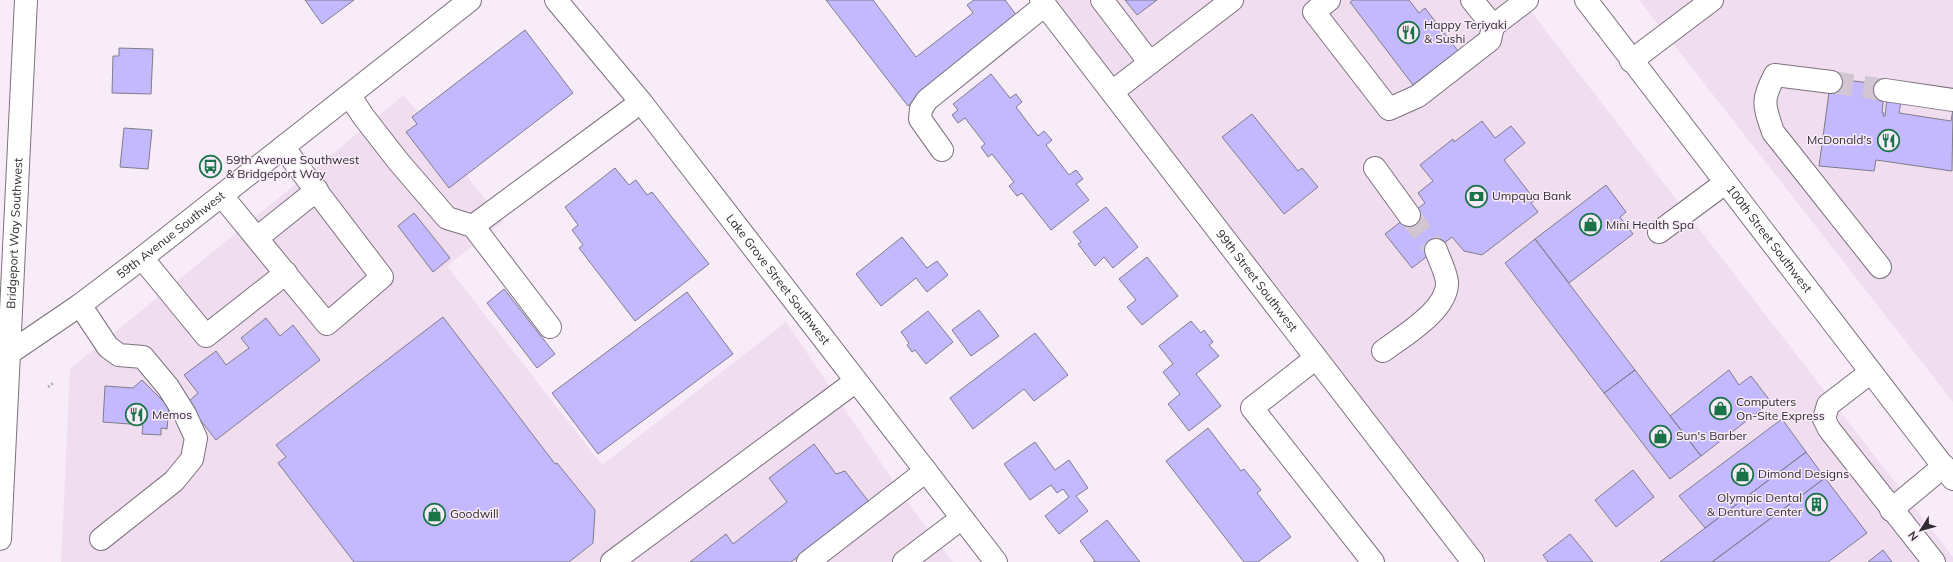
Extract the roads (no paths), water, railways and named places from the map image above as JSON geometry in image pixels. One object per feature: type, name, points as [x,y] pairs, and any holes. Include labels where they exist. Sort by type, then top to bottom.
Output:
[{"type":"street","name":"Bridgeport Way Southwest","points":[[0,539],[4,358],[26,0]]},
{"type":"street","name":"59th Avenue Southwest","points":[[4,358],[80,305],[142,258],[350,96],[470,0]]},
{"type":"street","name":"Lake Grove Street Southwest","points":[[556,0],[641,102],[996,562]]},
{"type":"street","points":[[1102,0],[1150,63]]},
{"type":"street","points":[[1112,92],[1232,0]]},
{"type":"street","points":[[1329,0],[1314,12],[1389,109],[1418,96],[1490,40],[1493,26],[1527,0]]},
{"type":"street","points":[[1472,0],[1493,26]]},
{"type":"street","name":"100th Street Southwest","points":[[1586,0],[1631,61],[1948,472]]},
{"type":"street","points":[[1631,61],[1712,0]]},
{"type":"street","points":[[942,150],[920,119],[921,110],[927,100],[1043,3]]},
{"type":"street","name":"99th Street Southwest","points":[[1043,3],[1473,562]]},
{"type":"street","points":[[1831,82],[1775,75],[1767,90],[1764,106],[1773,132],[1880,267]]},
{"type":"street","points":[[1885,90],[1953,100]]},
{"type":"street","points":[[350,96],[363,116],[394,155],[447,218],[473,226],[550,327]]},
{"type":"street","points":[[473,226],[641,102]]},
{"type":"street","points":[[222,196],[327,324],[382,277],[318,190],[283,147]]},
{"type":"street","points":[[1375,168],[1409,215]]},
{"type":"street","points":[[1659,232],[1725,183]]},
{"type":"street","points":[[258,238],[318,190]]},
{"type":"street","points":[[1383,351],[1428,316],[1442,302],[1447,282],[1436,250]]},
{"type":"street","points":[[142,258],[206,336],[286,273]]},
{"type":"street","points":[[80,305],[108,347],[119,355],[143,357],[168,387],[185,414],[196,438],[192,459],[174,481],[100,539]]},
{"type":"street","points":[[1316,358],[1252,408],[1373,562]]},
{"type":"street","points":[[1871,372],[1828,405],[1824,418],[1829,429],[1891,510],[1934,562]]},
{"type":"street","points":[[612,562],[856,381]]},
{"type":"street","points":[[808,562],[926,471]]},
{"type":"street","points":[[1891,510],[1948,472]]},
{"type":"street","points":[[904,562],[962,518]]},
{"type":"tunnel","points":[[1831,82],[1885,90]]},
{"type":"tunnel","points":[[1409,215],[1436,250]]},
{"type":"place","name":"Happy Teriyaki & Sushi","points":[[1408,32]]},
{"type":"place","name":"McDonald's","points":[[1888,140]]},
{"type":"place","name":"59th Avenue Southwest & Bridgeport Way","points":[[210,167]]},
{"type":"place","name":"Umpqua Bank","points":[[1476,196]]},
{"type":"place","name":"Mini Health Spa","points":[[1590,225]]},
{"type":"place","name":"Computers On-Site Express","points":[[1720,409]]},
{"type":"place","name":"Memos","points":[[136,415]]},
{"type":"place","name":"Sun's Barber","points":[[1661,436]]},
{"type":"place","name":"Dimond Designs","points":[[1743,474]]},
{"type":"place","name":"Olympic Dental & Denture Center","points":[[1817,505]]},
{"type":"place","name":"Goodwill","points":[[435,514]]}]
